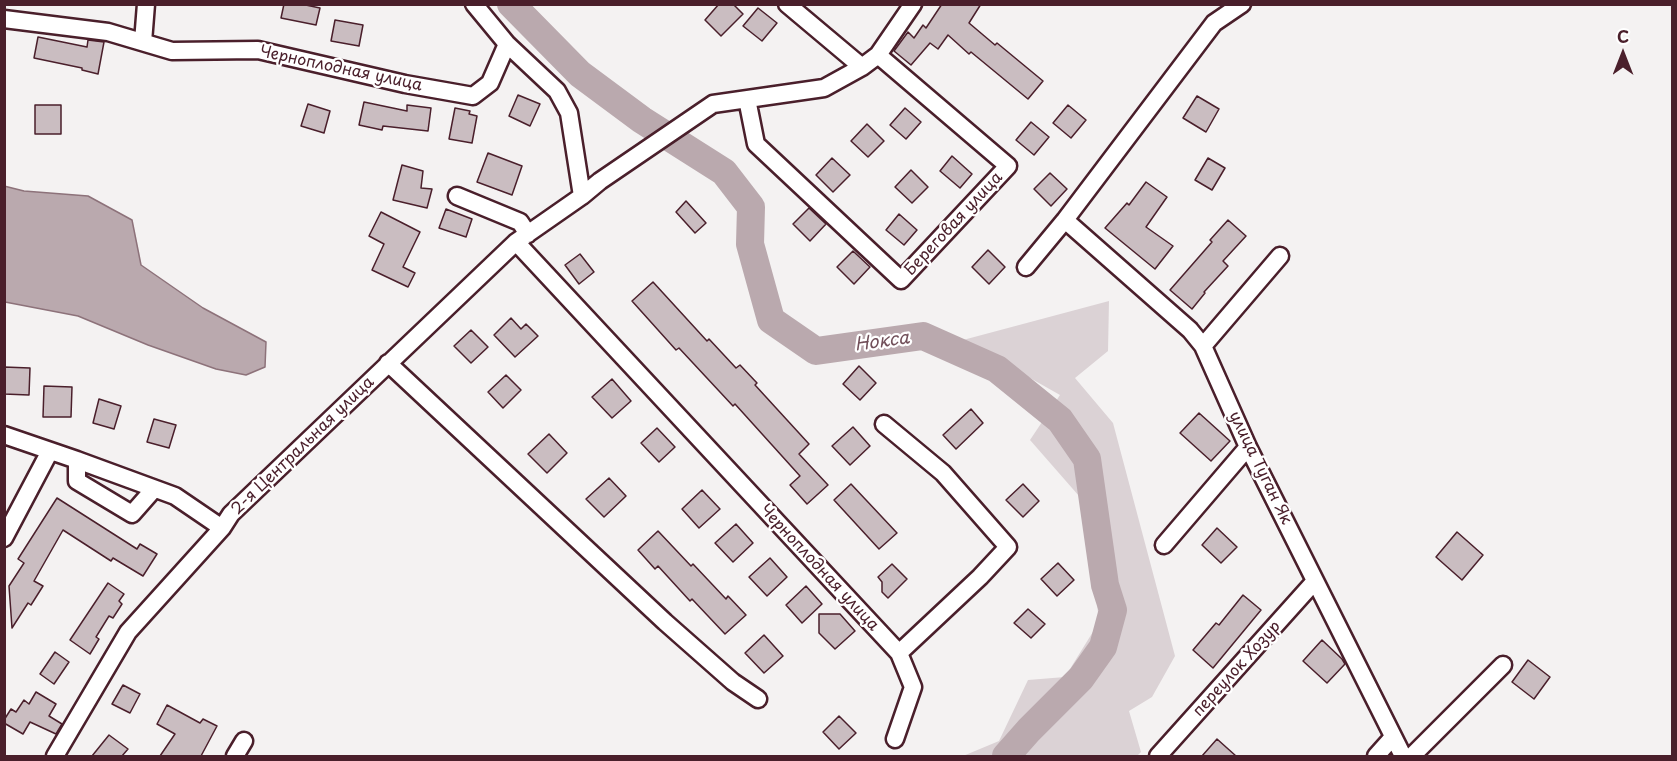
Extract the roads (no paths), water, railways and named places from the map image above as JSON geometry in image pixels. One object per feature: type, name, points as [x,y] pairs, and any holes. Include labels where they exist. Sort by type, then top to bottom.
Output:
[{"type":"street","points":[[143,42],[146,4]]},
{"type":"street","points":[[474,4],[507,44],[557,91],[569,113],[582,196]]},
{"type":"street","points":[[787,4],[862,67]]},
{"type":"street","points":[[747,99],[824,88],[862,67],[878,55],[913,4]]},
{"type":"street","points":[[1026,267],[1065,220],[1214,23],[1242,4]]},
{"type":"street","name":"Черноплодная улица","points":[[4,19],[108,32],[172,51],[258,50],[405,84],[473,96],[490,83],[507,44]]},
{"type":"street","name":"Береговая улица","points":[[747,99],[756,144],[902,280],[1008,166],[878,55]]},
{"type":"street","name":"2-я Центральная улица","points":[[55,756],[128,632],[222,528],[231,514],[388,363],[522,238],[600,181],[713,104],[747,99]]},
{"type":"street","name":"Черноплодная улица","points":[[457,196],[520,222],[522,238],[899,653]]},
{"type":"street","name":"улица Туган Як","points":[[1065,220],[1190,330],[1203,346],[1248,447],[1403,756]]},
{"type":"street","points":[[1203,346],[1280,256]]},
{"type":"street","points":[[388,363],[664,622],[734,682],[758,699]]},
{"type":"street","points":[[884,424],[943,472],[1008,547],[980,577],[899,653],[913,687],[895,739]]},
{"type":"street","points":[[4,435],[175,496],[222,528]]},
{"type":"street","points":[[1164,545],[1248,447]]},
{"type":"street","points":[[4,538],[50,451]]},
{"type":"street","points":[[77,460],[77,481],[132,514],[154,489]]},
{"type":"street","name":"переулок Хозур","points":[[1158,756],[1315,581]]},
{"type":"street","points":[[1412,756],[1503,665]]},
{"type":"street","points":[[1376,756],[1394,737]]},
{"type":"street","points":[[235,756],[244,741]]},
{"type":"waterway","name":"Нокса","points":[[511,4],[580,74],[642,120],[724,172],[751,207],[750,244],[771,320],[816,351],[923,336],[997,369],[1060,420],[1087,459],[1105,585],[1113,610],[1103,647],[1081,678],[1006,756]]}]
